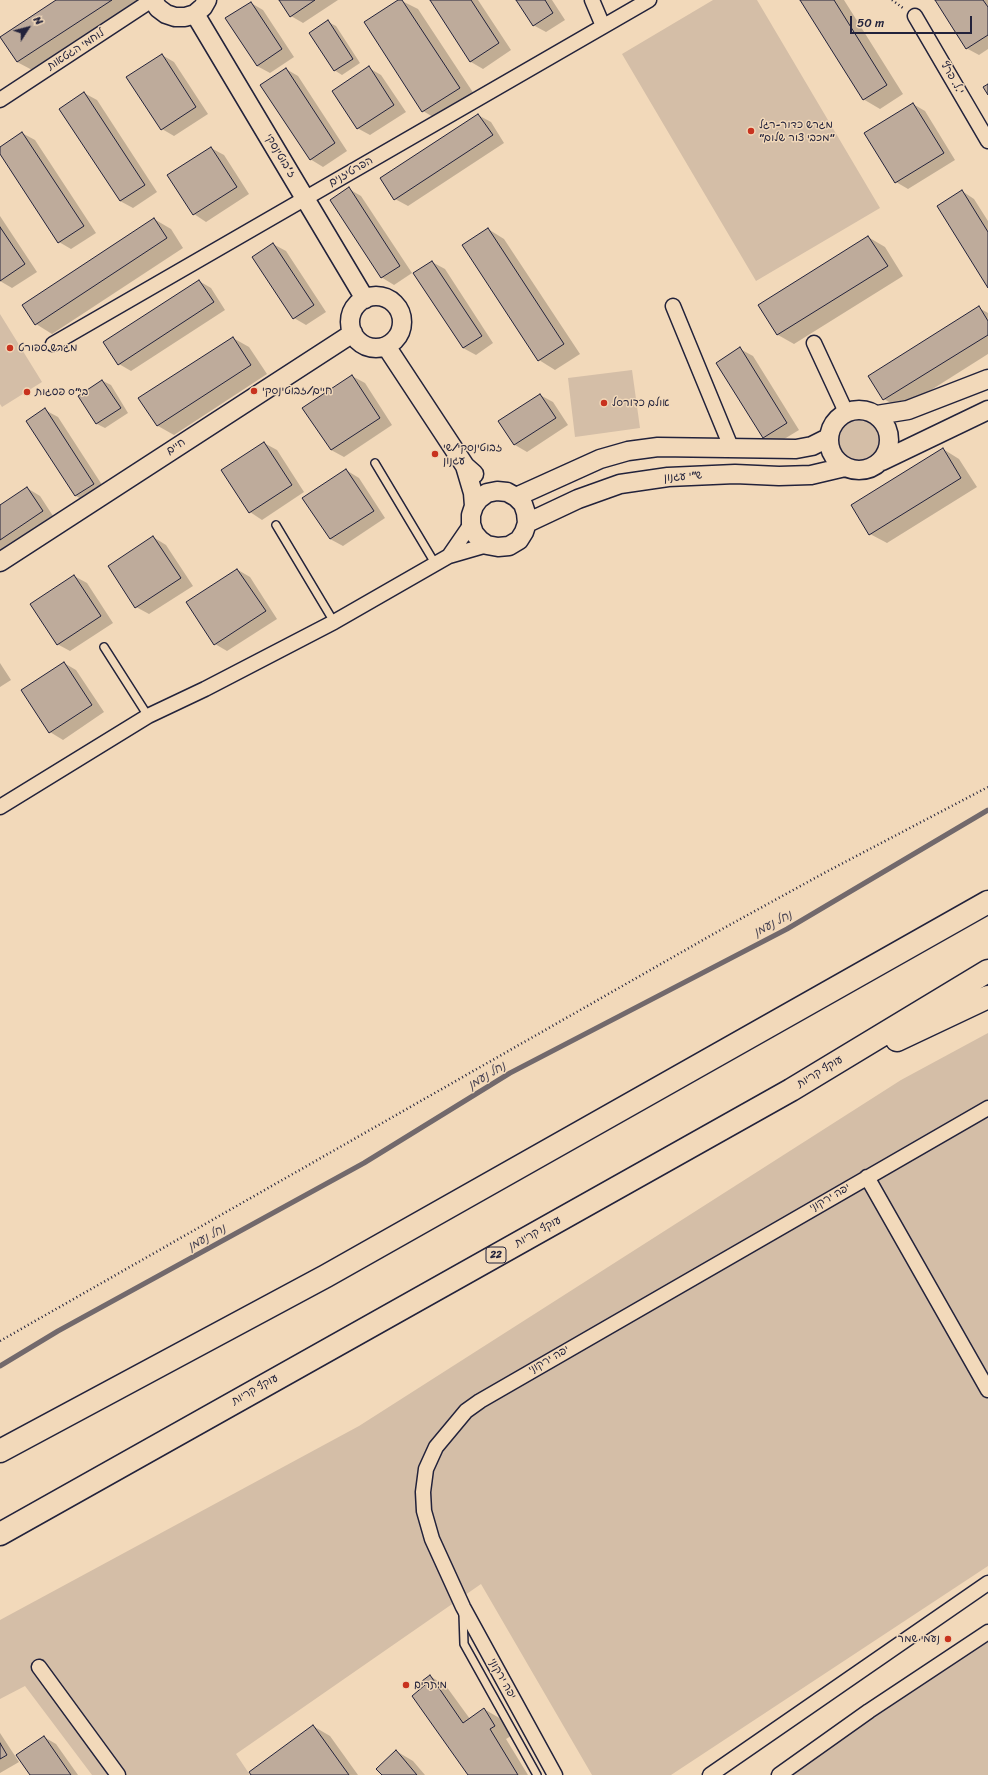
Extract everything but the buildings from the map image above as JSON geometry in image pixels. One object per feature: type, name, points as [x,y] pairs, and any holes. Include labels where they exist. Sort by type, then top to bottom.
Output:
[{"type":"highway","points":[[0,1451],[333,1272],[988,902]]},
{"type":"highway","name":"עוקף קריות","points":[[0,1534],[791,1090],[988,971]]},
{"type":"highway","points":[[791,1090],[988,997]]},
{"type":"street","points":[[153,0],[158,8],[166,14],[175,17],[185,17],[195,14],[208,0]]},
{"type":"street","name":"לוחמי הגטאות","points":[[0,100],[153,0]]},
{"type":"street","points":[[592,0],[603,26]]},
{"type":"street","name":"הפרטיזנים","points":[[53,344],[649,0]]},
{"type":"street","name":"ז'בוטינסקי","points":[[195,14],[365,299]]},
{"type":"street","name":"י.ל. פרץ","points":[[915,16],[988,141]]},
{"type":"street","points":[[374,296],[383,297],[391,301],[398,308],[402,316],[400,334],[394,341],[386,346],[376,348],[367,346],[359,341],[353,333],[351,323],[352,313],[357,305],[365,299],[374,296]]},
{"type":"street","points":[[673,306],[731,447]]},
{"type":"street","name":"חיים","points":[[0,562],[353,333]]},
{"type":"street","points":[[814,343],[846,412]]},
{"type":"street","points":[[386,346],[465,466],[497,491]]},
{"type":"street","points":[[877,415],[908,410],[988,379]]},
{"type":"street","points":[[882,461],[887,452],[889,432],[884,422],[877,415],[862,410],[846,412],[834,423],[828,438],[832,454],[837,461],[845,467],[855,470],[864,470],[874,467],[882,461],[988,410]]},
{"type":"street","points":[[516,496],[600,459],[628,451],[658,447],[796,449],[812,446],[828,438]]},
{"type":"street","points":[[465,466],[473,493],[474,506]]},
{"type":"street","name":"ש\"י עגנון","points":[[527,523],[578,499],[620,484],[668,477],[735,474],[779,476],[811,475],[845,467]]},
{"type":"street","points":[[497,491],[507,492],[516,496],[523,504],[526,513],[527,523],[524,532],[519,540],[509,546],[498,547],[487,545],[480,540],[474,532],[471,524],[471,515],[474,506],[479,499],[487,493],[497,491]]},
{"type":"street","points":[[450,556],[471,524]]},
{"type":"street","points":[[0,807],[148,716],[205,689],[334,622],[450,556],[487,545]]},
{"type":"street","name":"יפה ירקוני","points":[[556,1775],[463,1607],[432,1539],[424,1511],[423,1492],[426,1469],[436,1447],[466,1411],[480,1401],[988,1108]]},
{"type":"street","points":[[867,1177],[988,1390]]},
{"type":"street","points":[[710,1775],[988,1583]]},
{"type":"street","points":[[779,1775],[869,1711],[988,1632]]},
{"type":"street","points":[[39,1667],[118,1775]]},
{"type":"lane","points":[[375,463],[436,565]]},
{"type":"lane","points":[[276,525],[334,622]]},
{"type":"lane","points":[[104,647],[148,716]]},
{"type":"lane","points":[[463,1607],[464,1644],[537,1775]]},
{"type":"path","points":[[0,1341],[724,928],[826,872],[988,788]]},
{"type":"shaded area","name":"מגרש כדור-רגל \"מכבי צור שלום\"","points":[[713,0],[757,0],[880,208],[756,281],[622,54]]},
{"type":"shaded area","name":"מגרש ספורט","points":[[0,314],[42,382],[2,407],[0,404]]},
{"type":"shaded area","name":"אולם כדורסל","points":[[632,370],[640,428],[575,437],[568,378]]},
{"type":"shaded area","points":[[859,417],[871,421],[877,427],[881,439],[877,451],[871,457],[859,461],[847,457],[841,451],[837,439],[841,427],[847,421]]},
{"type":"shaded area","points":[[988,1033],[988,1566],[671,1775],[592,1775],[481,1584],[236,1754],[250,1775],[92,1775],[25,1686],[0,1699],[0,1620],[359,1426],[901,1080]]},
{"type":"shaded area","points":[[988,1639],[988,1775],[776,1775]]},
{"type":"waterway","name":"נחל נעמן","points":[[0,1366],[58,1331],[364,1163],[510,1073],[787,929],[988,810]]},
{"type":"place","name":"מגרש כדור-רגל \"מכבי צור שלום\"","points":[[751,131]]},
{"type":"place","name":"מגרש ספורט","points":[[10,348]]},
{"type":"place","name":"חיים/זבוטינסקי","points":[[254,391]]},
{"type":"place","name":"בי\"ס פסגות","points":[[27,392]]},
{"type":"place","name":"אולם כדורסל","points":[[604,403]]},
{"type":"place","name":"זבוטינסקי/שי עגנון","points":[[435,454]]},
{"type":"place","name":"נעמי שמר","points":[[948,1639]]},
{"type":"place","name":"מיתרים","points":[[406,1685]]}]
